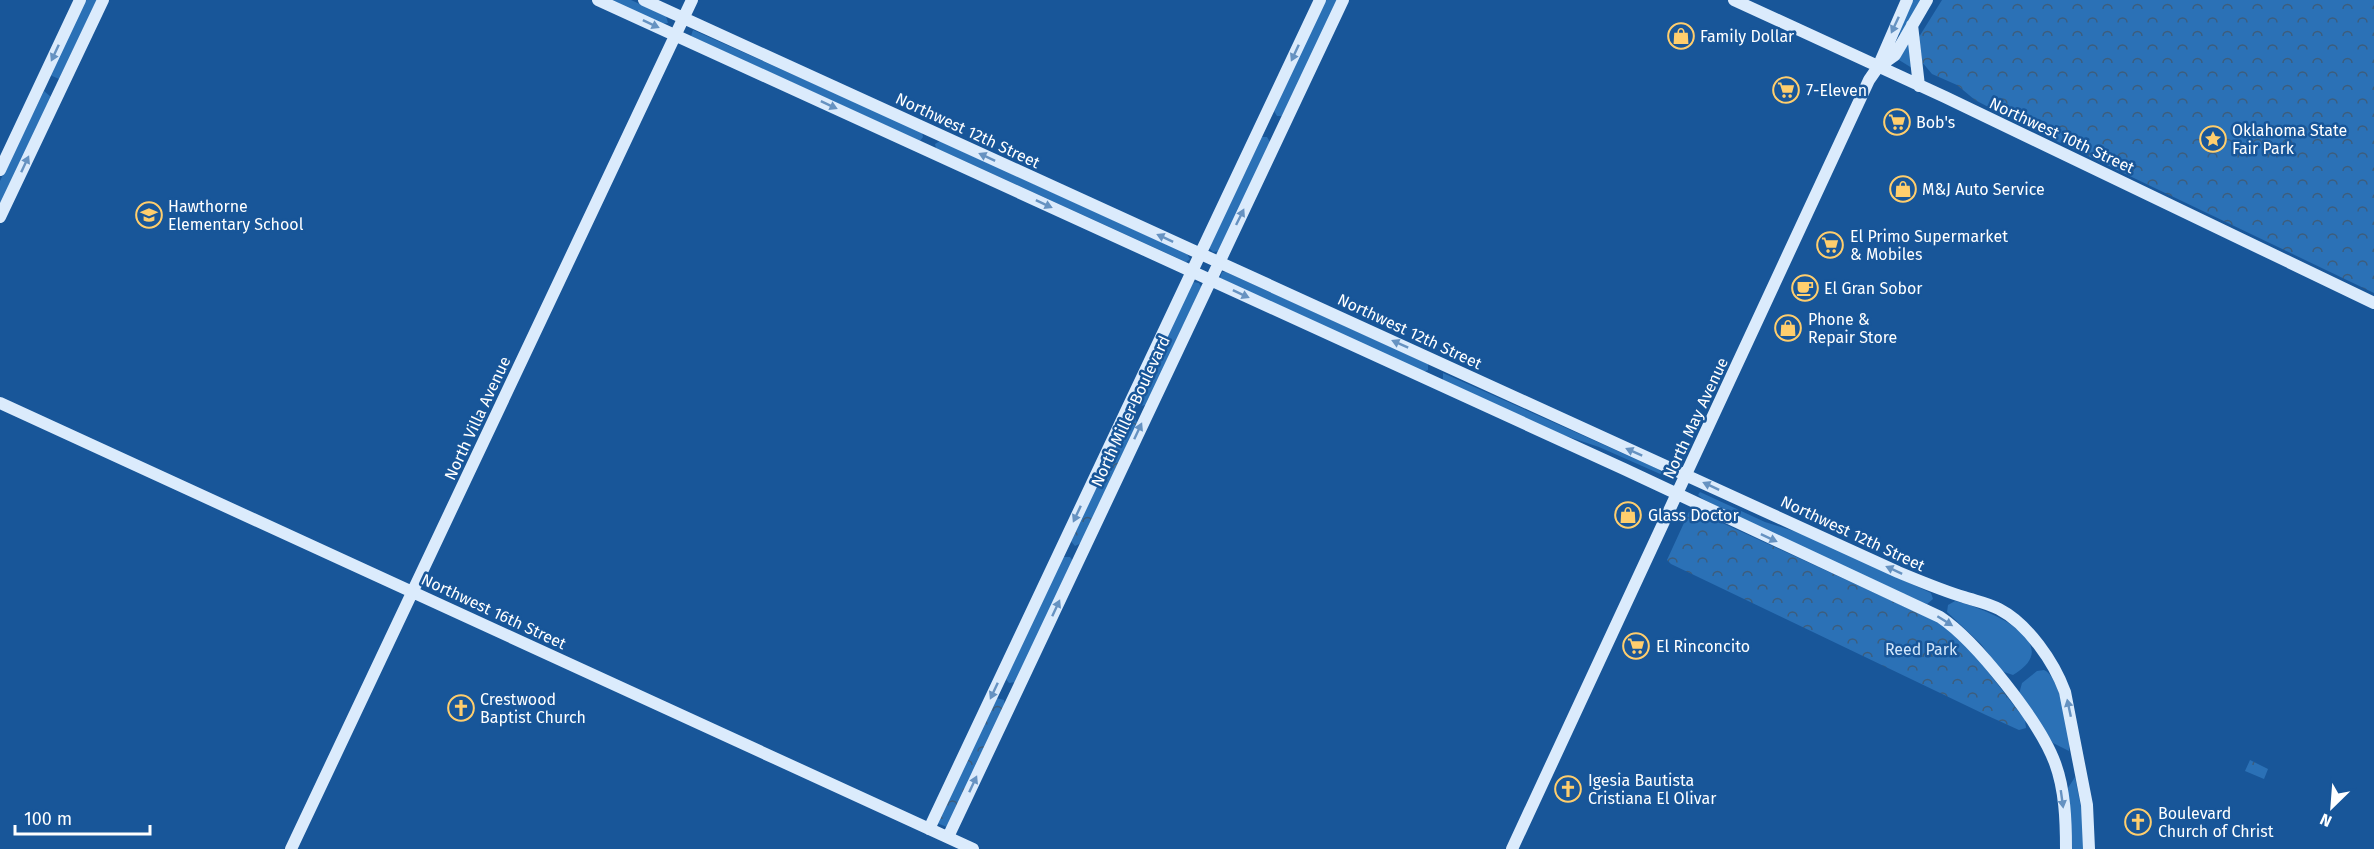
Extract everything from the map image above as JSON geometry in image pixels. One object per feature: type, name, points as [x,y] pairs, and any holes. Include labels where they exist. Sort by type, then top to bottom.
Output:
[{"type":"street","points":[[0,170],[80,0]]},
{"type":"street","points":[[0,217],[103,0]]},
{"type":"street","points":[[598,0],[1678,495],[1926,610],[1954,626],[1997,674],[2049,751],[2055,764],[2062,795],[2066,849]]},
{"type":"street","name":"Northwest 12th Street","points":[[644,0],[1928,585],[1982,602],[2010,615],[2023,628],[2059,675],[2069,708],[2087,804],[2089,849]]},
{"type":"street","name":"North Villa Avenue","points":[[291,849],[692,0]]},
{"type":"street","name":"North Miller Boulevard","points":[[929,829],[1320,0]]},
{"type":"street","name":"North Miller Boulevard","points":[[948,837],[1344,0]]},
{"type":"street","name":"Northwest 10th Street","points":[[1734,0],[2374,303]]},
{"type":"street","name":"North May Avenue","points":[[1512,849],[1869,80],[1878,67],[1907,0]]},
{"type":"street","name":"North May Avenue","points":[[1878,67],[1895,55],[1927,0]]},
{"type":"street","points":[[1912,25],[1919,86]]},
{"type":"street","name":"Northwest 16th Street","points":[[0,403],[973,849]]},
{"type":"green space","points":[[85,0],[97,0],[59,79],[50,75]]},
{"type":"green space","points":[[610,0],[631,0],[666,16],[668,23],[662,24]]},
{"type":"green space","points":[[1325,0],[1338,0],[1282,116],[1277,116],[1274,111]]},
{"type":"green space","points":[[1913,0],[1921,0],[1901,34],[1898,33]]},
{"type":"green space","name":"Oklahoma State Fair Park","points":[[1942,0],[2374,0],[2374,293],[2017,122],[1975,100],[1957,85],[1932,74],[1922,62],[1919,37]]},
{"type":"green space","points":[[693,30],[922,132],[923,137],[920,141],[691,36]]},
{"type":"green space","points":[[1910,39],[1912,68],[1899,60]]},
{"type":"green space","points":[[44,91],[51,97],[0,206],[0,181]]},
{"type":"green space","points":[[1262,137],[1267,137],[1270,142],[1219,251],[1213,252],[1209,248]]},
{"type":"green space","points":[[940,141],[1187,254],[1190,259],[1186,262],[936,148],[935,144]]},
{"type":"green space","points":[[1222,272],[1428,364],[1428,370],[1424,372],[1220,278]]},
{"type":"green space","points":[[1193,282],[1199,283],[1201,287],[1146,405],[1141,406],[1136,401]]},
{"type":"green space","points":[[1443,373],[1658,469],[1667,477],[1599,447],[1563,435],[1443,380]]},
{"type":"green space","points":[[1129,416],[1135,417],[1137,423],[1081,543],[1075,546],[1070,540]]},
{"type":"green space","points":[[1700,492],[1765,522],[1806,535],[1931,593],[1933,599],[1927,604],[1924,603],[1743,520],[1703,499],[1698,495]]},
{"type":"green space","name":"Reed Park","points":[[1694,510],[1940,623],[1972,651],[2025,720],[2026,728],[2019,730],[1986,715],[1671,564],[1667,560],[1689,512]]},
{"type":"green space","points":[[1063,557],[1070,557],[1073,561],[1016,682],[1009,683],[1006,679]]},
{"type":"green space","points":[[1955,601],[1985,611],[2016,628],[2027,639],[2032,650],[2028,663],[2013,675],[2001,671],[1981,644],[1947,612],[1948,605]]},
{"type":"green space","points":[[2044,670],[2055,683],[2059,694],[2066,720],[2069,751],[2053,743],[2019,694],[2022,683],[2037,671]]},
{"type":"green space","points":[[996,698],[1004,700],[1005,707],[947,827],[937,823]]},
{"type":"green space","points":[[2250,760],[2268,769],[2264,779],[2245,771]]},
{"type":"green space","points":[[2075,777],[2083,817],[2084,849],[2072,849],[2068,788]]},
{"type":"place","name":"Family Dollar","points":[[1681,36]]},
{"type":"place","name":"7-Eleven","points":[[1786,90]]},
{"type":"place","name":"Bob's","points":[[1897,122]]},
{"type":"place","name":"Oklahoma State Fair Park","points":[[2213,139]]},
{"type":"place","name":"M&J Auto Service","points":[[1903,189]]},
{"type":"place","name":"Hawthorne Elementary School","points":[[149,215]]},
{"type":"place","name":"El Primo Supermarket & Mobiles","points":[[1830,245]]},
{"type":"place","name":"El Gran Sobor","points":[[1805,288]]},
{"type":"place","name":"Phone & Repair Store","points":[[1788,328]]},
{"type":"place","name":"Glass Doctor","points":[[1628,515]]},
{"type":"place","name":"El Rinconcito","points":[[1636,646]]},
{"type":"place","name":"Crestwood Baptist Church","points":[[461,708]]},
{"type":"place","name":"Igesia Bautista Cristiana El Olivar","points":[[1568,789]]},
{"type":"place","name":"Boulevard Church of Christ","points":[[2138,822]]}]
